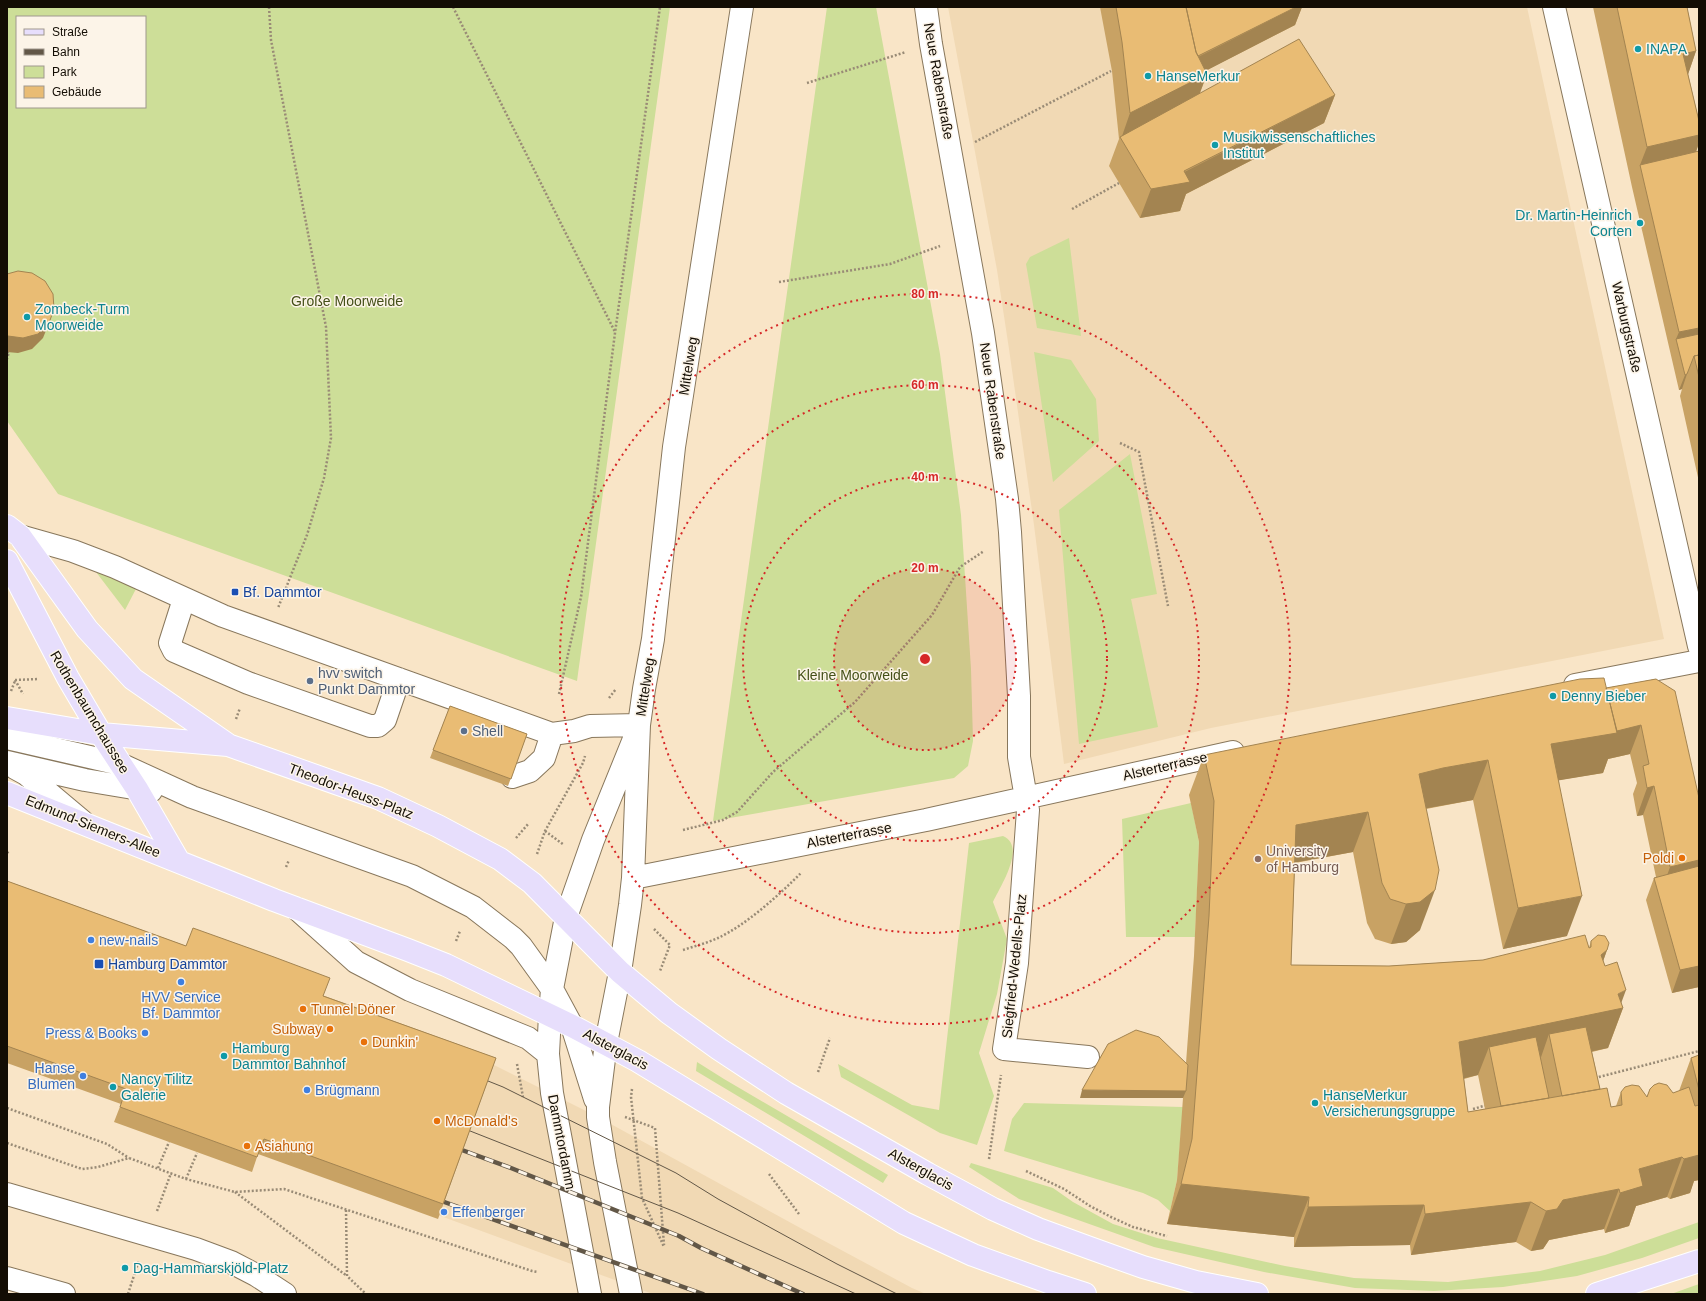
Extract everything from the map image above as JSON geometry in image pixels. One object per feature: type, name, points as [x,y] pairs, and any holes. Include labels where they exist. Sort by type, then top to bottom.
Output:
[{"type":"main road","points":[[14,531],[87,629],[133,679],[228,745]]},
{"type":"main road","name":"Rothenbaumchaussee","points":[[7,561],[53,650],[101,734],[137,789],[178,860]]},
{"type":"main road","points":[[7,718],[101,734]]},
{"type":"main road","name":"Theodor-Heuss-Platz","points":[[101,734],[228,745],[378,798],[438,826],[500,859],[532,883],[620,972]]},
{"type":"main road","name":"Edmund-Siemers-Allee","points":[[7,793],[178,860]]},
{"type":"main road","points":[[178,860],[433,960],[550,1014]]},
{"type":"main road","name":"Alsterglacis","points":[[620,972],[669,1013],[719,1050],[753,1072],[921,1170],[993,1209],[1038,1229],[1143,1267],[1196,1282],[1257,1294]]},
{"type":"main road","name":"Alsterglacis","points":[[550,1014],[661,1074],[904,1223],[973,1255],[1085,1294]]},
{"type":"main road","points":[[1598,1294],[1699,1261]]},
{"type":"street","name":"Mittelweg","points":[[620,972],[633,878],[639,725],[654,631],[674,447],[742,7]]},
{"type":"street","name":"Neue Rabenstraße","points":[[926,7],[931,44],[967,236],[1007,499],[1019,696],[1019,757],[1026,798]]},
{"type":"street","name":"Warburgstraße","points":[[1554,7],[1699,646]]},
{"type":"street","points":[[14,531],[115,567],[223,616],[399,680],[452,707],[535,734],[574,731],[590,726],[639,725]]},
{"type":"street","points":[[184,599],[170,643],[174,651],[248,683],[370,726],[378,726],[384,720],[399,680]]},
{"type":"street","points":[[1553,690],[1699,661]]},
{"type":"street","name":"Mittelweg","points":[[566,917],[592,840],[639,725]]},
{"type":"street","points":[[512,777],[530,771],[544,758],[535,734]]},
{"type":"street","points":[[7,738],[120,764],[192,796],[412,876],[473,906],[521,946],[552,989],[572,1026],[598,1107]]},
{"type":"street","name":"Alsterterrasse","points":[[633,878],[1026,798],[1200,758],[1254,748]]},
{"type":"street","points":[[7,763],[85,780],[137,789],[192,796]]},
{"type":"street","points":[[7,763],[26,774],[85,824]]},
{"type":"street","name":"Siegfried-Wedells-Platz","points":[[1026,798],[1028,810],[1017,963],[1004,1049],[1088,1057]]},
{"type":"street","points":[[295,907],[356,962],[410,990],[528,1038],[548,1054]]},
{"type":"street","name":"Dammtordamm","points":[[566,917],[552,989],[548,1054],[552,1093],[590,1294]]},
{"type":"street","points":[[620,972],[606,1043],[598,1117],[605,1162],[631,1294]]},
{"type":"street","points":[[7,1194],[196,1249],[231,1262],[256,1275],[285,1294]]},
{"type":"street","points":[[7,1278],[64,1294]]},
{"type":"path","points":[[269,7],[271,40],[326,327],[331,416],[331,438],[324,478],[307,535],[283,595]]},
{"type":"path","points":[[453,7],[615,333]]},
{"type":"path","points":[[559,694],[581,597],[615,333],[660,7]]},
{"type":"path","points":[[807,83],[931,44]]},
{"type":"path","points":[[951,155],[1112,71]]},
{"type":"path","points":[[1072,209],[1120,183]]},
{"type":"path","points":[[779,282],[890,264],[967,236]]},
{"type":"path","points":[[7,352],[9,352],[7,359]]},
{"type":"path","points":[[1120,443],[1139,452],[1168,606]]},
{"type":"path","points":[[683,830],[723,820],[738,812],[773,772],[855,702],[932,615],[960,567],[1010,532]]},
{"type":"path","points":[[545,831],[583,763],[590,726]]},
{"type":"path","points":[[683,950],[719,937],[730,931],[786,888],[808,868],[813,842]]},
{"type":"path","points":[[818,1072],[830,1038]]},
{"type":"path","points":[[989,1159],[1004,1049]]},
{"type":"path","points":[[1594,1078],[1699,1051]]},
{"type":"path","points":[[1473,1109],[1488,1105]]},
{"type":"path","points":[[7,1108],[107,1144],[129,1158],[186,1179],[234,1192],[284,1189],[538,1272]]},
{"type":"path","points":[[635,1141],[642,1198],[664,1247],[655,1128]]},
{"type":"path","points":[[158,1168],[169,1142]]},
{"type":"path","points":[[7,1143],[82,1169],[98,1167],[129,1158]]},
{"type":"path","points":[[186,1179],[197,1152]]},
{"type":"path","points":[[1026,1171],[1064,1189],[1090,1206],[1111,1217],[1133,1227],[1167,1236]]},
{"type":"path","points":[[234,1192],[347,1276],[366,1294]]},
{"type":"path","points":[[346,1210],[347,1276]]},
{"type":"shaded area","points":[[948,7],[1527,7],[1664,639],[1211,728],[1064,764],[1034,525],[997,270]]},
{"type":"shaded area","points":[[7,887],[494,1065],[598,1117],[804,1230],[926,1294],[653,1294],[7,1057]]},
{"type":"green space","name":"Große Moorweide","points":[[7,7],[670,7],[577,681],[58,494],[7,421]]},
{"type":"green space","name":"Kleine Moorweide","points":[[827,7],[876,7],[940,354],[961,515],[971,669],[973,741],[968,766],[954,778],[713,821]]},
{"type":"green space","points":[[1069,238],[1081,336],[1037,328],[1026,264],[1030,257]]},
{"type":"green space","points":[[1034,352],[1071,360],[1096,399],[1099,441],[1053,482]]},
{"type":"green space","points":[[1130,454],[1157,594],[1131,599],[1158,727],[1079,744],[1059,510]]},
{"type":"green space","points":[[96,572],[137,587],[125,610]]},
{"type":"green space","points":[[1191,803],[1199,842],[1195,937],[1126,937],[1122,819]]},
{"type":"green space","points":[[1003,836],[1010,841],[1013,848],[1012,857],[1006,877],[993,902],[1007,939],[997,994],[979,1053],[994,1096],[977,1145],[940,1133],[841,1077],[838,1064],[912,1105],[939,1110],[969,843]]},
{"type":"green space","points":[[697,1062],[888,1175],[883,1183],[696,1071]]},
{"type":"green space","points":[[1024,1103],[1183,1107],[1177,1180],[1170,1211],[1158,1200],[1143,1193],[1004,1151],[1012,1119]]},
{"type":"green space","points":[[971,1163],[1053,1188],[1073,1202],[1113,1224],[1157,1238],[1285,1266],[1354,1278],[1448,1282],[1540,1271],[1605,1255],[1699,1222],[1699,1238],[1642,1258],[1577,1276],[1503,1287],[1434,1291],[1355,1288],[1264,1272],[1154,1247],[1019,1199],[969,1167]]},
{"type":"green space","points":[[1699,1284],[1699,1294],[1671,1294]]},
{"type":"building","name":"HanseMerkur","points":[[1116,7],[1186,7],[1196,52],[1207,74],[1130,113],[1122,42]]},
{"type":"building","points":[[1186,7],[1296,7],[1198,56]]},
{"type":"building","points":[[1617,7],[1687,7],[1696,51],[1683,54],[1699,121],[1699,135],[1647,147]]},
{"type":"building","name":"Musikwissenschaftliches Institut","points":[[1299,39],[1335,95],[1184,171],[1190,182],[1151,189],[1120,137]]},
{"type":"building","points":[[1699,151],[1699,328],[1679,332],[1640,165]]},
{"type":"building","name":"Zombeck-Turm Moorweide","points":[[18,271],[32,273],[45,281],[53,294],[54,309],[49,323],[38,334],[23,338],[7,335],[7,274]]},
{"type":"building","points":[[1699,334],[1699,355],[1694,356],[1687,374],[1685,375],[1676,339]]},
{"type":"building","points":[[1699,355],[1699,377],[1694,356]]},
{"type":"building","points":[[1604,678],[1617,733],[1551,744],[1582,896],[1518,908],[1488,760],[1443,768],[1419,774],[1439,870],[1435,890],[1420,902],[1406,904],[1390,899],[1382,883],[1368,812],[1296,825],[1291,965],[1389,966],[1483,960],[1585,935],[1589,948],[1591,947],[1591,941],[1598,935],[1605,936],[1609,943],[1607,950],[1601,955],[1605,966],[1617,962],[1626,990],[1618,994],[1623,1008],[1459,1042],[1468,1112],[1607,1088],[1611,1107],[1622,1105],[1621,1092],[1625,1087],[1632,1085],[1639,1086],[1647,1097],[1650,1089],[1659,1083],[1667,1085],[1673,1093],[1689,1087],[1695,1106],[1699,1105],[1699,1155],[1684,1159],[1682,1157],[1639,1169],[1643,1186],[1620,1193],[1619,1189],[1563,1200],[1557,1209],[1546,1211],[1531,1202],[1425,1214],[1424,1205],[1308,1207],[1309,1197],[1181,1184],[1192,1139],[1209,916],[1214,801],[1204,755],[1580,679]]},
{"type":"building","points":[[1656,679],[1675,691],[1699,798],[1699,860],[1670,867],[1654,786],[1647,788],[1643,766],[1649,764],[1641,725],[1617,731],[1606,688]]},
{"type":"building","points":[[450,706],[527,734],[511,779],[433,750]]},
{"type":"building","points":[[1699,866],[1699,966],[1680,970],[1654,878]]},
{"type":"building","name":"Hamburg Dammtor Bahnhof","points":[[7,881],[186,946],[193,928],[274,957],[330,978],[323,996],[496,1058],[443,1204],[264,1139],[257,1157],[120,1107],[126,1089],[7,1046]]},
{"type":"building","points":[[1586,1027],[1600,1089],[1562,1096],[1549,1034]]},
{"type":"building","points":[[1136,1030],[1159,1037],[1188,1065],[1186,1091],[1082,1090],[1108,1044]]},
{"type":"building","points":[[1536,1037],[1549,1098],[1501,1106],[1489,1047]]},
{"type":"building","points":[[1699,1055],[1699,1090],[1691,1058]]},
{"type":"tram line","points":[[478,1077],[503,1087],[676,1173],[718,1199],[837,1264],[897,1294]]},
{"type":"tram line","points":[[460,1127],[678,1213],[856,1294]]},
{"type":"railway","points":[[451,1146],[511,1168],[679,1236],[701,1248],[803,1294]]},
{"type":"railway","points":[[433,1198],[703,1294]]},
{"type":"place","name":"INAPA","points":[[1638,49]]},
{"type":"place","name":"HanseMerkur","points":[[1148,76]]},
{"type":"place","name":"Musikwissenschaftliches Institut","points":[[1215,145]]},
{"type":"place","name":"Dr. Martin-Heinrich Corten","points":[[1640,223]]},
{"type":"place","name":"Zombeck-Turm Moorweide","points":[[27,317]]},
{"type":"place","name":"Bf. Dammtor","points":[[235,592]]},
{"type":"place","name":"hvv switch Punkt Dammtor","points":[[310,681]]},
{"type":"place","name":"Denny Bieber","points":[[1553,696]]},
{"type":"place","name":"Shell","points":[[464,731]]},
{"type":"place","name":"Poldi","points":[[1682,858]]},
{"type":"place","name":"University of Hamburg","points":[[1258,859]]},
{"type":"place","name":"new-nails","points":[[91,940]]},
{"type":"place","name":"Hamburg Dammtor","points":[[99,964]]},
{"type":"place","name":"HVV Service Bf. Dammtor","points":[[181,982]]},
{"type":"place","name":"Tunnel Döner","points":[[303,1009]]},
{"type":"place","name":"Subway","points":[[330,1029]]},
{"type":"place","name":"Press & Books","points":[[145,1033]]},
{"type":"place","name":"Dunkin'","points":[[364,1042]]},
{"type":"place","name":"Hamburg Dammtor Bahnhof","points":[[224,1056]]},
{"type":"place","name":"Hanse Blumen","points":[[83,1076]]},
{"type":"place","name":"Nancy Tilitz Galerie","points":[[113,1087]]},
{"type":"place","name":"Brügmann","points":[[307,1090]]},
{"type":"place","name":"HanseMerkur Versicherungsgruppe","points":[[1315,1103]]},
{"type":"place","name":"McDonald's","points":[[437,1121]]},
{"type":"place","name":"Asiahung","points":[[247,1146]]},
{"type":"place","name":"Effenberger","points":[[444,1212]]},
{"type":"place","name":"Dag-Hammarskjöld-Platz","points":[[125,1268]]}]
